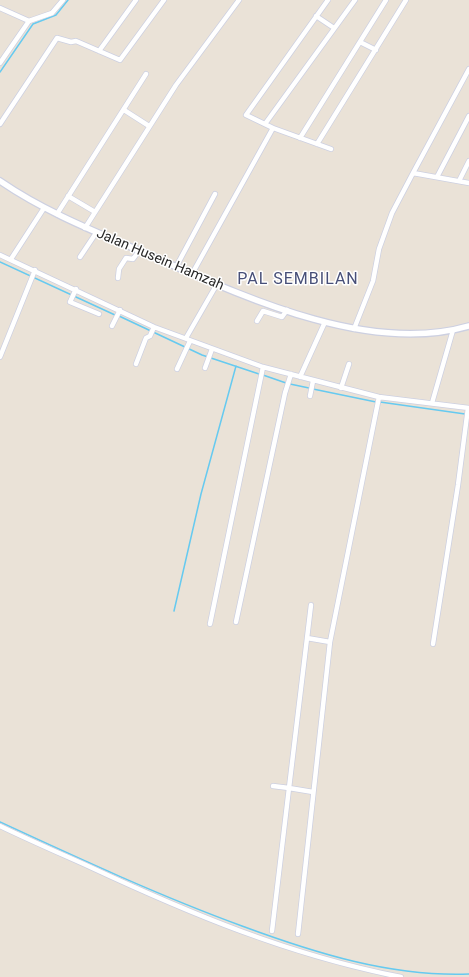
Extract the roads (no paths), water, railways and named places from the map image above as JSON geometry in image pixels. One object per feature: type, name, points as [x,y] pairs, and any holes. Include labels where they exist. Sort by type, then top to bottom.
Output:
[{"type":"street","points":[[0,64],[29,21],[52,13],[64,0]]},
{"type":"street","points":[[99,51],[136,0]]},
{"type":"street","points":[[0,124],[57,38],[71,42],[76,40],[120,60],[164,0]]},
{"type":"street","points":[[85,228],[176,85],[239,0]]},
{"type":"street","points":[[328,0],[246,115],[273,128],[331,149]]},
{"type":"street","points":[[265,124],[355,0]]},
{"type":"street","points":[[300,138],[386,0]]},
{"type":"street","points":[[317,144],[406,0]]},
{"type":"street","points":[[0,8],[29,21]]},
{"type":"street","points":[[316,16],[334,28]]},
{"type":"street","points":[[360,42],[376,50]]},
{"type":"street","points":[[354,328],[373,281],[379,249],[392,213],[469,69]]},
{"type":"street","points":[[56,214],[146,74]]},
{"type":"street","points":[[124,110],[149,126]]},
{"type":"street","points":[[437,177],[469,116]]},
{"type":"street","points":[[192,274],[273,128]]},
{"type":"street","points":[[459,181],[469,161]]},
{"type":"street","points":[[413,173],[469,183]]},
{"type":"street","name":"Jalan Husein Hamzah","points":[[0,180],[44,208],[96,233],[217,284],[287,310],[325,322],[354,328],[417,334],[453,330],[469,326]]},
{"type":"street","points":[[176,267],[215,194]]},
{"type":"street","points":[[68,196],[95,212]]},
{"type":"street","points":[[11,259],[44,208]]},
{"type":"street","points":[[80,257],[96,233]]},
{"type":"street","points":[[118,278],[119,269],[126,258],[133,259],[139,251]]},
{"type":"street","points":[[0,255],[154,328],[212,351],[263,368],[379,397],[468,408],[433,644]]},
{"type":"street","points":[[0,357],[34,272]]},
{"type":"street","points":[[177,369],[188,341],[217,284]]},
{"type":"street","points":[[75,290],[70,302],[99,314]]},
{"type":"street","points":[[257,321],[263,311],[282,318],[287,310]]},
{"type":"street","points":[[112,326],[119,312]]},
{"type":"street","points":[[300,377],[325,322]]},
{"type":"street","points":[[136,364],[146,338],[150,336],[154,328]]},
{"type":"street","points":[[432,403],[453,330]]},
{"type":"street","points":[[205,368],[212,351]]},
{"type":"street","points":[[341,388],[349,364]]},
{"type":"street","points":[[210,624],[263,368]]},
{"type":"street","points":[[236,622],[287,386],[291,375]]},
{"type":"street","points":[[310,396],[313,381]]},
{"type":"street","points":[[298,934],[330,642],[379,397]]},
{"type":"street","points":[[272,931],[311,605]]},
{"type":"street","points":[[307,638],[330,642]]},
{"type":"street","points":[[273,786],[313,792]]},
{"type":"street","points":[[0,826],[145,892],[222,925],[316,957],[401,977]]},
{"type":"waterway","points":[[0,72],[33,24],[56,15],[68,0]]},
{"type":"waterway","points":[[0,262],[115,315]]},
{"type":"waterway","points":[[119,316],[202,355],[259,374]]},
{"type":"waterway","points":[[174,611],[201,494],[236,366]]},
{"type":"waterway","points":[[263,375],[286,383]]},
{"type":"waterway","points":[[290,384],[309,388]]},
{"type":"waterway","points":[[313,389],[376,402]]},
{"type":"waterway","points":[[380,402],[465,414]]},
{"type":"waterway","points":[[0,822],[150,890],[242,926],[297,945],[354,961],[411,972],[469,974]]},
{"type":"district","name":"PAL SEMBILAN","points":[[298,280]]}]
